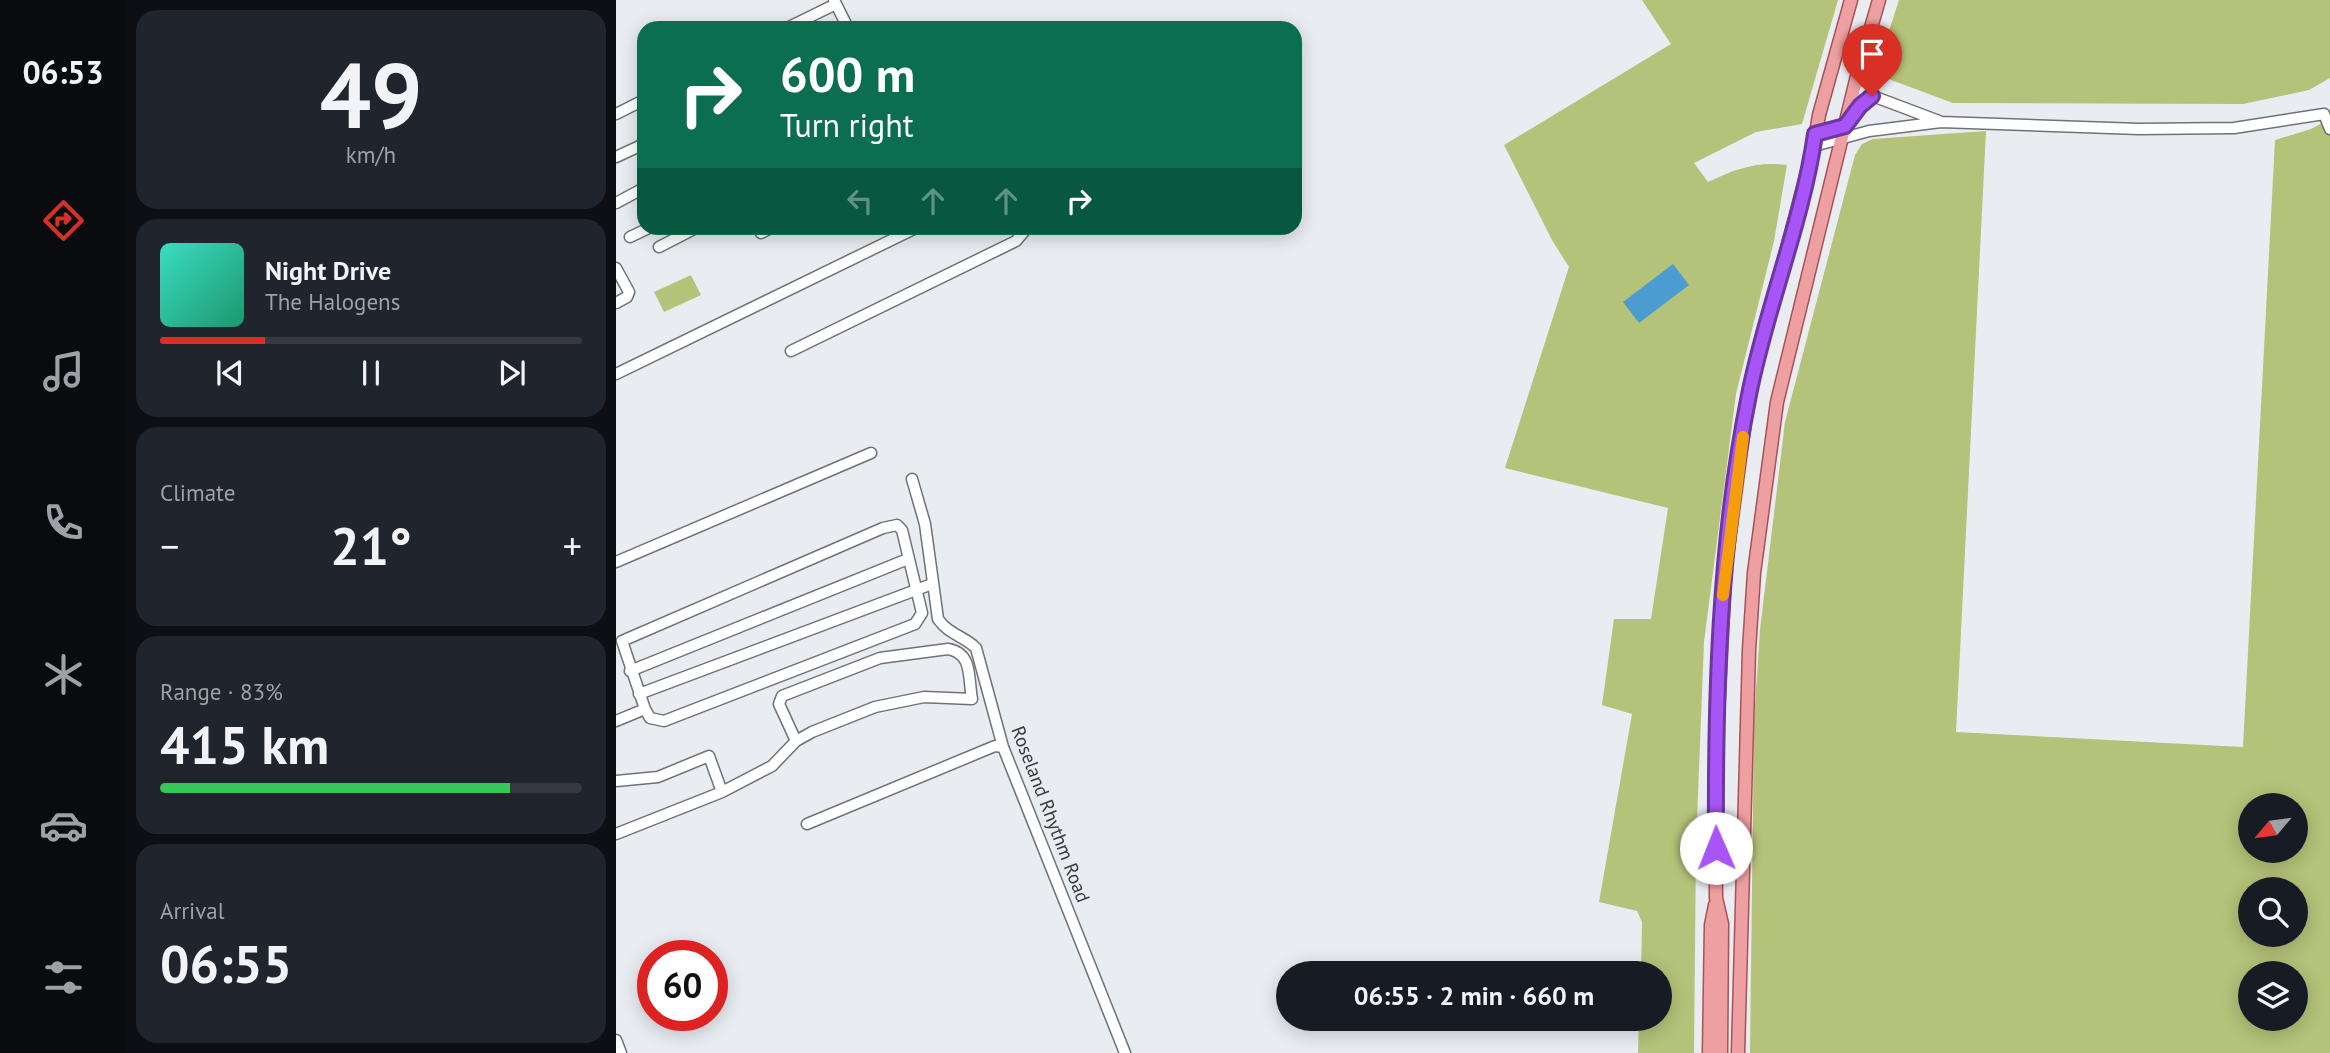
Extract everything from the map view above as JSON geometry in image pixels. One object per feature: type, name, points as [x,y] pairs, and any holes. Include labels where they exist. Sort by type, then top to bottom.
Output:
[{"type":"main road","points":[[1710,1053],[1711,925],[1716,898],[1715,775],[1720,647],[1734,498],[1748,397],[1760,345],[1851,0]]},
{"type":"main road","points":[[1738,1053],[1744,773],[1754,573],[1777,402],[1841,139],[1879,0]]},
{"type":"main road","points":[[1716,898],[1722,924],[1721,1053]]},
{"type":"street","points":[[801,21],[835,2],[844,21]]},
{"type":"street","points":[[1854,89],[1941,122]]},
{"type":"street","points":[[1815,140],[1845,126],[1860,106],[1872,96]]},
{"type":"street","points":[[616,114],[637,104]]},
{"type":"street","points":[[1815,140],[1841,139],[1869,131],[1941,122],[2112,129],[2234,128],[2324,114],[2330,129]]},
{"type":"street","points":[[616,157],[637,147]]},
{"type":"street","points":[[616,203],[637,192]]},
{"type":"street","points":[[629,237],[637,233]]},
{"type":"street","points":[[659,247],[682,235]]},
{"type":"street","points":[[616,374],[902,235]]},
{"type":"street","points":[[791,351],[1016,241],[1021,235]]},
{"type":"street","points":[[616,268],[629,292],[627,297],[616,303]]},
{"type":"street","points":[[616,562],[871,453]]},
{"type":"street","name":"Roseland Rhythm Road","points":[[912,479],[925,524],[934,607],[944,629],[968,640],[976,648],[1003,747],[1125,1053]]},
{"type":"street","points":[[897,525],[902,530],[908,559],[922,613],[915,624],[664,721],[650,718],[630,671],[622,641],[883,528],[897,525]]},
{"type":"street","points":[[630,671],[908,559]]},
{"type":"street","points":[[639,694],[932,584]]},
{"type":"street","points":[[616,834],[722,792],[772,766],[796,741],[875,707],[924,696],[972,699],[965,656],[960,651],[948,649],[880,658],[782,696],[779,704],[796,741]]},
{"type":"street","points":[[616,721],[645,709]]},
{"type":"street","points":[[807,824],[995,746],[1003,747]]},
{"type":"street","points":[[616,781],[657,777],[709,756],[722,792]]},
{"type":"street","points":[[616,1040],[621,1053]]},
{"type":"green space","points":[[1642,0],[1838,0],[1802,124],[1756,132],[1694,163],[1708,182],[1746,167],[1787,165],[1774,241],[1736,394],[1704,642],[1696,845],[1694,1053],[1638,1053],[1639,1031],[1672,1031],[1672,961],[1641,961],[1642,922],[1637,911],[1599,902],[1632,714],[1602,705],[1614,619],[1651,619],[1668,508],[1505,468],[1569,267],[1552,240],[1504,145],[1671,44]]},
{"type":"green space","points":[[1899,0],[2330,0],[2330,78],[2309,90],[2243,104],[1953,103],[1875,74]]},
{"type":"green space","points":[[2330,119],[2330,1053],[1750,1053],[1754,721],[1760,630],[1785,422],[1855,155],[1862,144],[1873,139],[1986,131],[1956,732],[2243,747],[2275,140],[2311,129]]},
{"type":"green space","points":[[691,275],[701,295],[664,312],[654,292]]},
{"type":"water","points":[[1673,264],[1689,285],[1639,323],[1623,302]]},
{"type":"slow traffic","points":[[1723,595],[1743,437]]},
{"type":"route","points":[[1716,848],[1715,775],[1723,590],[1748,397],[1815,134],[1845,126],[1860,106],[1872,96]]}]
